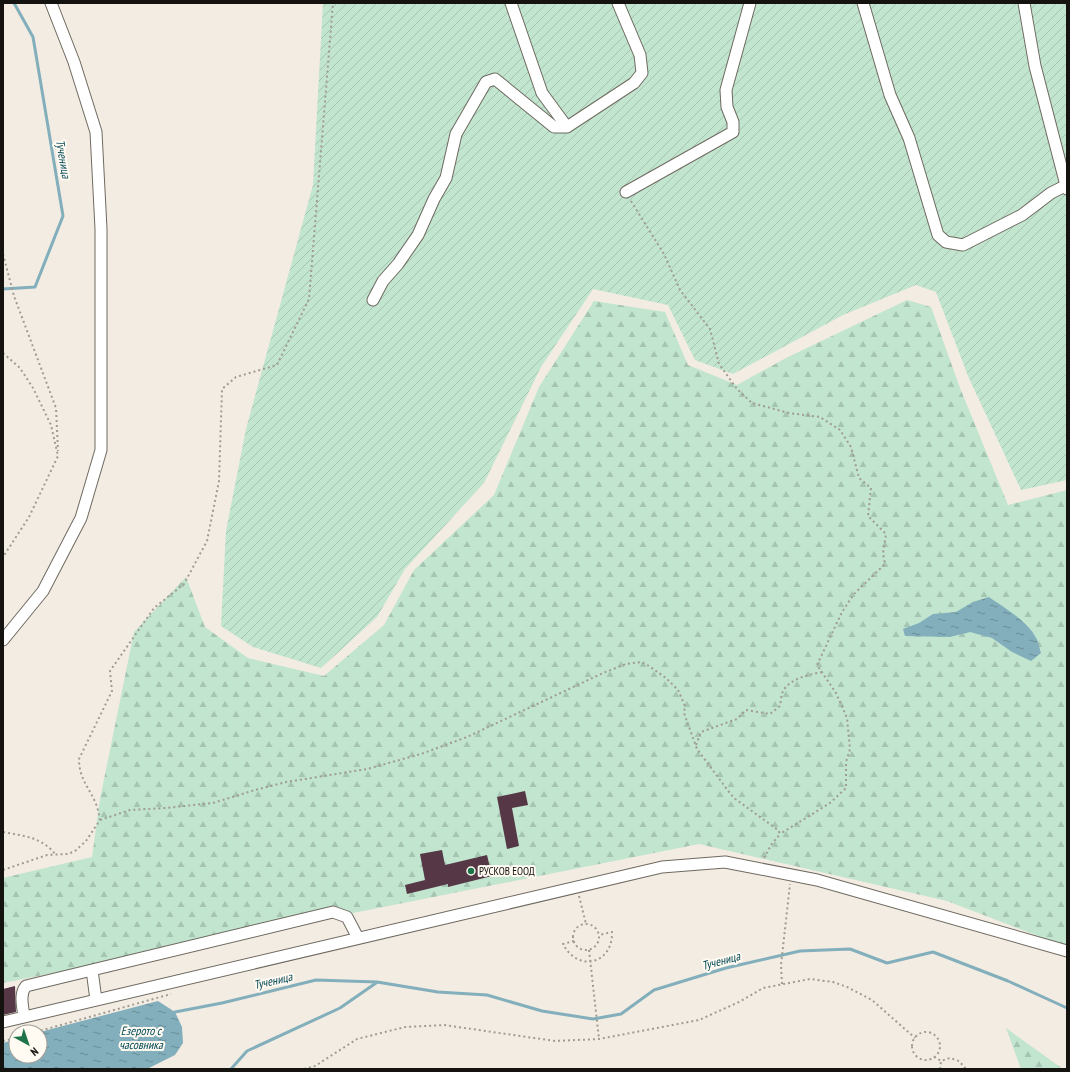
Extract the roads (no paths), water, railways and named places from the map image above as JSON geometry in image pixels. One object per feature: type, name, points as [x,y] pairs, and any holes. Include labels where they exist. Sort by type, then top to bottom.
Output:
[{"type":"street","points":[[3,640],[43,591],[81,518],[101,450],[101,229],[96,132],[74,62],[51,3]]},
{"type":"street","points":[[511,3],[542,93],[566,127]]},
{"type":"street","points":[[373,300],[383,281],[398,264],[418,235],[434,199],[446,178],[456,134],[486,82],[494,79],[554,127],[566,127],[634,83],[642,73],[640,55],[618,3]]},
{"type":"street","points":[[626,192],[733,132],[733,122],[727,107],[726,90],[750,3]]},
{"type":"street","points":[[863,3],[890,94],[908,138],[938,234],[946,242],[963,245],[1022,216],[1051,192],[1066,187],[1035,66],[1024,3]]},
{"type":"street","points":[[3,1022],[662,866],[725,862],[817,880],[1067,951]]},
{"type":"street","points":[[24,1017],[22,994],[23,989],[26,986],[333,912],[347,917],[358,938]]},
{"type":"street","points":[[92,970],[96,1000]]},
{"type":"water","points":[[989,597],[1015,615],[1033,632],[1038,641],[1041,653],[1031,661],[1012,652],[992,638],[970,632],[950,637],[905,636],[903,629],[919,623],[933,614],[956,612],[973,602]]},
{"type":"water","name":"Езерото с часовника","points":[[158,1001],[175,1012],[182,1027],[183,1043],[175,1055],[147,1069],[3,1069],[3,1043],[8,1041],[8,1064],[48,1064],[48,1030]]},
{"type":"waterway","name":"Тученица","points":[[3,289],[35,287],[63,216],[33,37],[14,3]]},
{"type":"waterway","name":"Тученица","points":[[175,1012],[222,1003],[316,980],[377,982],[438,992],[487,995],[542,1011],[593,1019],[621,1014],[654,990],[726,968],[800,951],[850,949],[887,963],[933,952],[1008,981],[1067,1008]]},
{"type":"waterway","name":"Тученица","points":[[231,1069],[247,1051],[340,1008],[376,983]]},
{"type":"place","name":"РУСКОВ ЕООД","points":[[471,871]]}]
